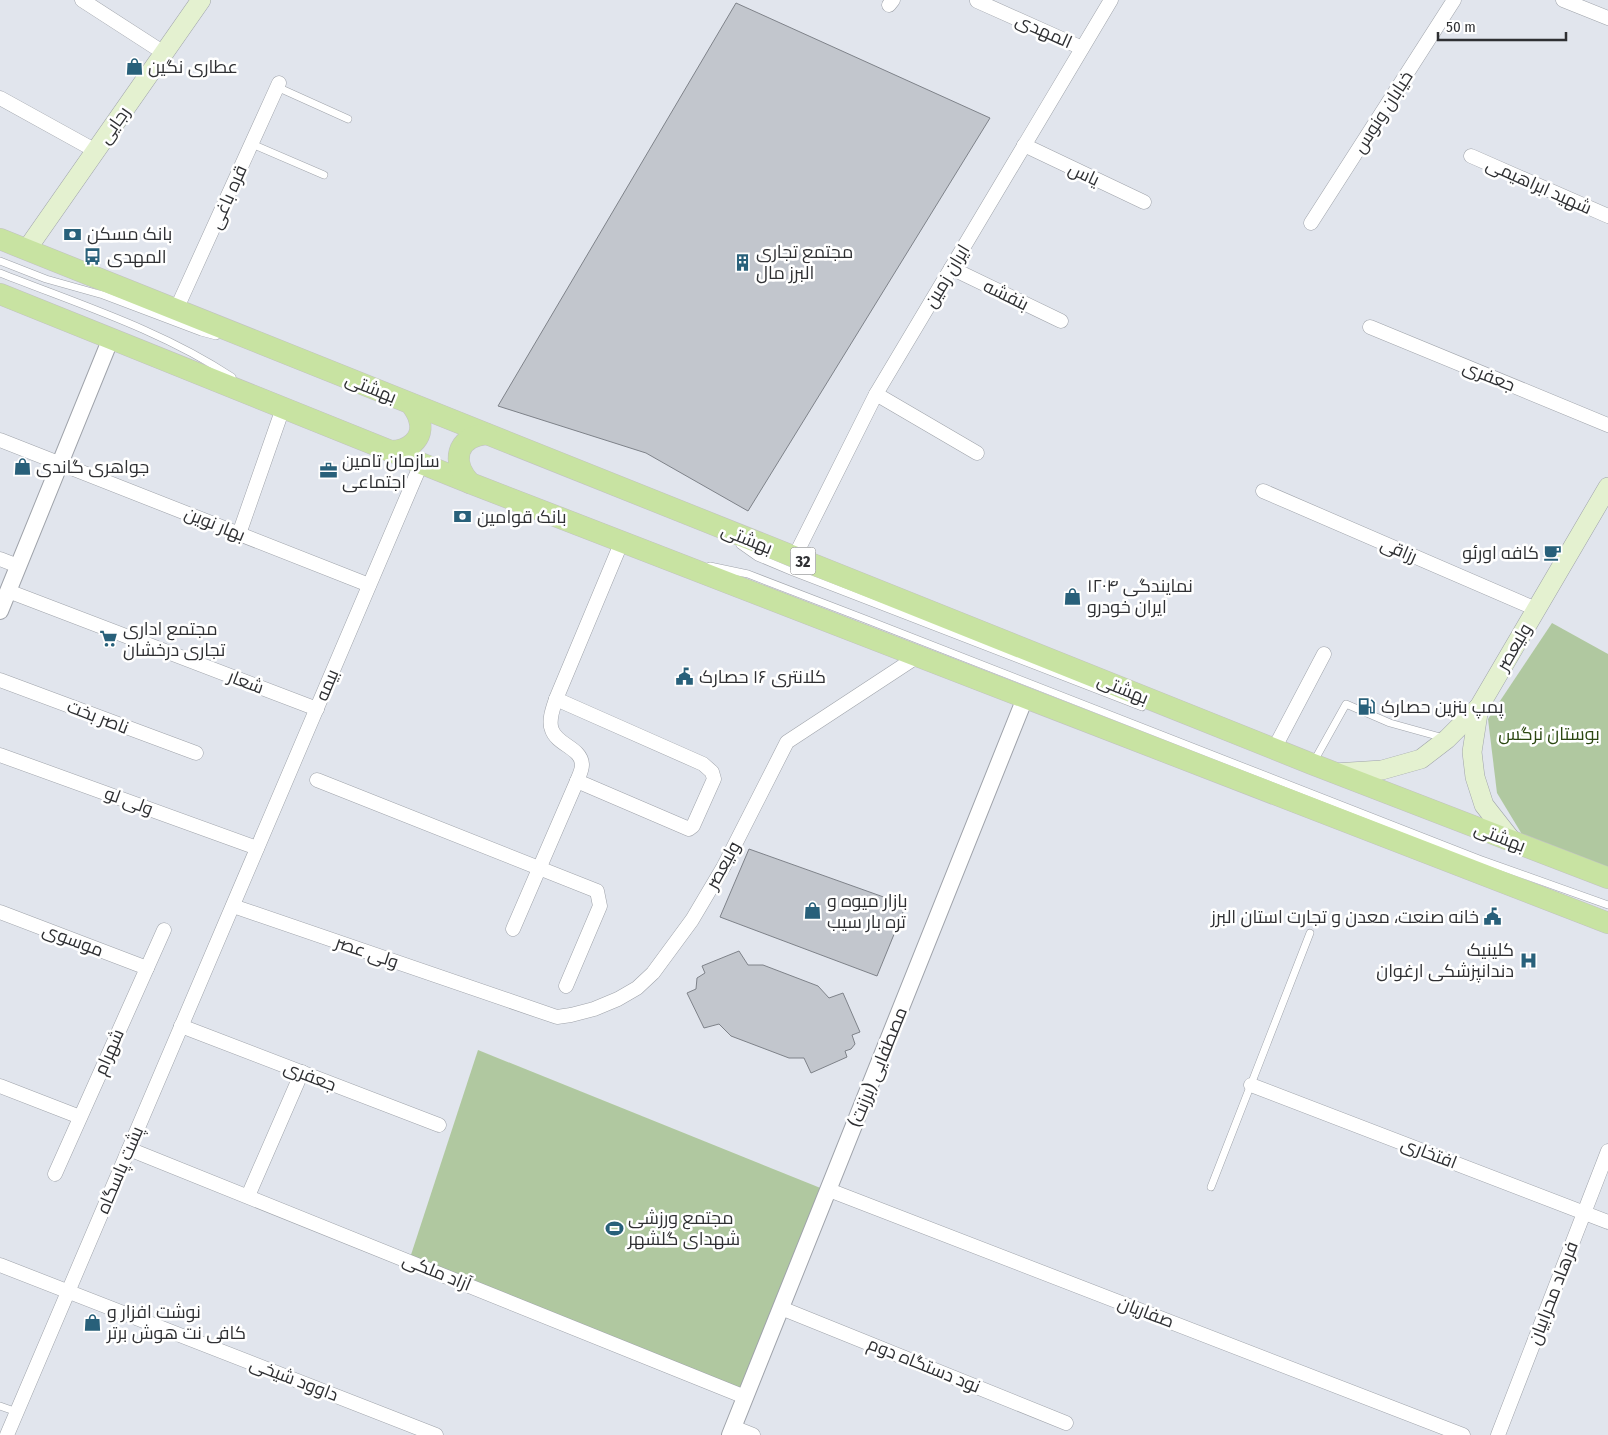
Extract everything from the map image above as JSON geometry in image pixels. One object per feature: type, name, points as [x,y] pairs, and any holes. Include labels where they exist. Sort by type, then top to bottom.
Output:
[{"type":"main road","name":"رجایی","points":[[27,250],[201,0]]},
{"type":"main road","name":"بهشتی","points":[[0,239],[1333,773],[1608,878]]},
{"type":"main road","points":[[0,294],[421,464],[1608,922]]},
{"type":"main road","points":[[389,451],[404,450],[412,446],[420,433],[421,425],[412,405]]},
{"type":"main road","points":[[470,483],[459,465],[460,449],[471,438],[486,434]]},
{"type":"main road","name":"ولیعصر","points":[[1513,842],[1484,805],[1476,777],[1472,752],[1479,707],[1608,487]]},
{"type":"main road","points":[[1333,773],[1382,770],[1421,759],[1447,739],[1479,707]]},
{"type":"street","points":[[82,0],[164,54]]},
{"type":"street","name":"ایران زمین","points":[[794,558],[876,394],[1111,0]]},
{"type":"street","name":"خیابان ونوس","points":[[1312,223],[1454,0]]},
{"type":"street","points":[[1563,0],[1608,18]]},
{"type":"street","name":"المهدی","points":[[978,1],[1082,48]]},
{"type":"street","name":"قره باغی","points":[[176,310],[278,85]]},
{"type":"street","points":[[0,98],[96,151]]},
{"type":"street","name":"یاس","points":[[1024,145],[1144,202]]},
{"type":"street","name":"شهید ابراهیمی","points":[[1471,156],[1608,216]]},
{"type":"street","name":"بنفشه","points":[[951,268],[1061,321]]},
{"type":"street","name":"جعفری","points":[[1370,327],[1608,425]]},
{"type":"street","points":[[0,610],[111,338]]},
{"type":"street","points":[[876,394],[977,453]]},
{"type":"street","points":[[239,534],[276,405]]},
{"type":"street","name":"بهار نوین","points":[[0,440],[370,585]]},
{"type":"street","name":"بیمه","points":[[233,906],[421,464]]},
{"type":"street","name":"رزاقی","points":[[1263,491],[1536,609]]},
{"type":"street","points":[[513,929],[582,766],[579,756],[555,737],[551,729],[551,717],[556,699],[622,541]]},
{"type":"street","points":[[0,559],[18,566]]},
{"type":"street","name":"شعار","points":[[8,591],[317,709]]},
{"type":"street","points":[[1274,749],[1324,654]]},
{"type":"street","name":"ولیعصر","points":[[500,998],[557,1017],[594,1009],[638,988],[653,973],[692,920],[724,866],[787,742],[918,656]]},
{"type":"street","name":"ناصر بخت","points":[[0,680],[196,753]]},
{"type":"street","name":"مصطفایی (برزنت)","points":[[732,1431],[1025,698]]},
{"type":"street","points":[[556,699],[703,764],[712,772],[714,779],[693,826],[689,829],[577,781]]},
{"type":"street","name":"ولی لو","points":[[0,755],[257,848]]},
{"type":"street","points":[[317,780],[597,891],[600,906],[566,986]]},
{"type":"street","name":"ولی عصر","points":[[233,906],[500,998]]},
{"type":"street","name":"پشت پاسگاه","points":[[9,1434],[16,1412],[233,906]]},
{"type":"street","name":"موسوی","points":[[0,912],[147,968]]},
{"type":"street","name":"شهرام","points":[[55,1174],[164,930]]},
{"type":"street","name":"جعفری","points":[[182,1026],[439,1125]]},
{"type":"street","points":[[248,1196],[302,1072]]},
{"type":"street","name":"افتخاری","points":[[1251,1085],[1608,1222]]},
{"type":"street","points":[[0,1086],[80,1117]]},
{"type":"street","name":"آزاد ملکی","points":[[129,1150],[248,1196],[745,1397]]},
{"type":"street","name":"فرهاد محرابیان","points":[[1498,1435],[1608,1151]]},
{"type":"street","name":"صفاریان","points":[[829,1190],[1464,1435]]},
{"type":"street","name":"داوود شیخی","points":[[0,1265],[436,1435]]},
{"type":"street","name":"نود دستگاه دوم","points":[[781,1308],[1066,1422]]},
{"type":"street","points":[[732,1431],[753,1435]]},
{"type":"lane","points":[[278,85],[348,119]]},
{"type":"lane","points":[[252,144],[324,175]]},
{"type":"lane","points":[[0,261],[46,279],[103,295],[201,332],[220,337]]},
{"type":"lane","points":[[0,273],[147,331],[195,354],[276,405]]},
{"type":"lane","points":[[229,340],[296,358]]},
{"type":"lane","points":[[708,523],[757,557],[1146,709]]},
{"type":"lane","points":[[651,552],[748,574],[1470,855],[1608,904]]},
{"type":"lane","points":[[1312,764],[1346,704],[1390,723],[1447,739]]},
{"type":"lane","points":[[1211,1187],[1310,933]]},
{"type":"lane","points":[[0,1406],[16,1412]]},
{"type":"green space","name":"بوستان نرگس","points":[[1552,623],[1608,654],[1608,867],[1523,836],[1497,793],[1488,719]]},
{"type":"green space","name":"مجتمع ورزشی شهدای گلشهر","points":[[478,1050],[823,1189],[742,1390],[407,1267]]},
{"type":"building","name":"مجتمع تجاری البرز مال","points":[[736,3],[990,118],[748,511],[646,453],[498,406]]},
{"type":"building","name":"بازار میوه و تره بار سیب","points":[[749,849],[906,905],[877,976],[720,917]]},
{"type":"building","points":[[739,951],[748,965],[763,965],[818,986],[829,998],[843,993],[860,1032],[852,1035],[855,1044],[851,1049],[845,1051],[847,1057],[811,1073],[804,1058],[789,1058],[731,1036],[719,1024],[704,1028],[687,993],[696,989],[697,978],[705,973],[702,966]]},
{"type":"place","name":"عطاری نگین","points":[[134,67]]},
{"type":"place","name":"بانک مسکن","points":[[73,234]]},
{"type":"place","name":"المهدی","points":[[93,257]]},
{"type":"place","name":"مجتمع تجاری البرز مال","points":[[742,262]]},
{"type":"place","name":"جواهری گاندی","points":[[22,467]]},
{"type":"place","name":"سازمان تامین اجتماعی","points":[[328,471]]},
{"type":"place","name":"بانک قوامین","points":[[463,517]]},
{"type":"place","name":"کافه اورئو","points":[[1553,553]]},
{"type":"place","name":"۱۲۰۴ نمایندگی ایران خودرو","points":[[1073,596]]},
{"type":"place","name":"مجتمع اداری تجاری درخشان","points":[[109,639]]},
{"type":"place","name":"کلانتری ۱۶ حصارک","points":[[685,677]]},
{"type":"place","name":"پمپ بنزین حصارک","points":[[1367,707]]},
{"type":"place","name":"بازار میوه و تره بار سیب","points":[[813,911]]},
{"type":"place","name":"خانه صنعت، معدن و تجارت استان البرز","points":[[1493,917]]},
{"type":"place","name":"کلینیک دندانپزشکی ارغوان","points":[[1528,960]]},
{"type":"place","name":"مجتمع ورزشی شهدای گلشهر","points":[[614,1228]]},
{"type":"place","name":"نوشت افزار و کافی نت هوش برتر","points":[[93,1322]]}]
